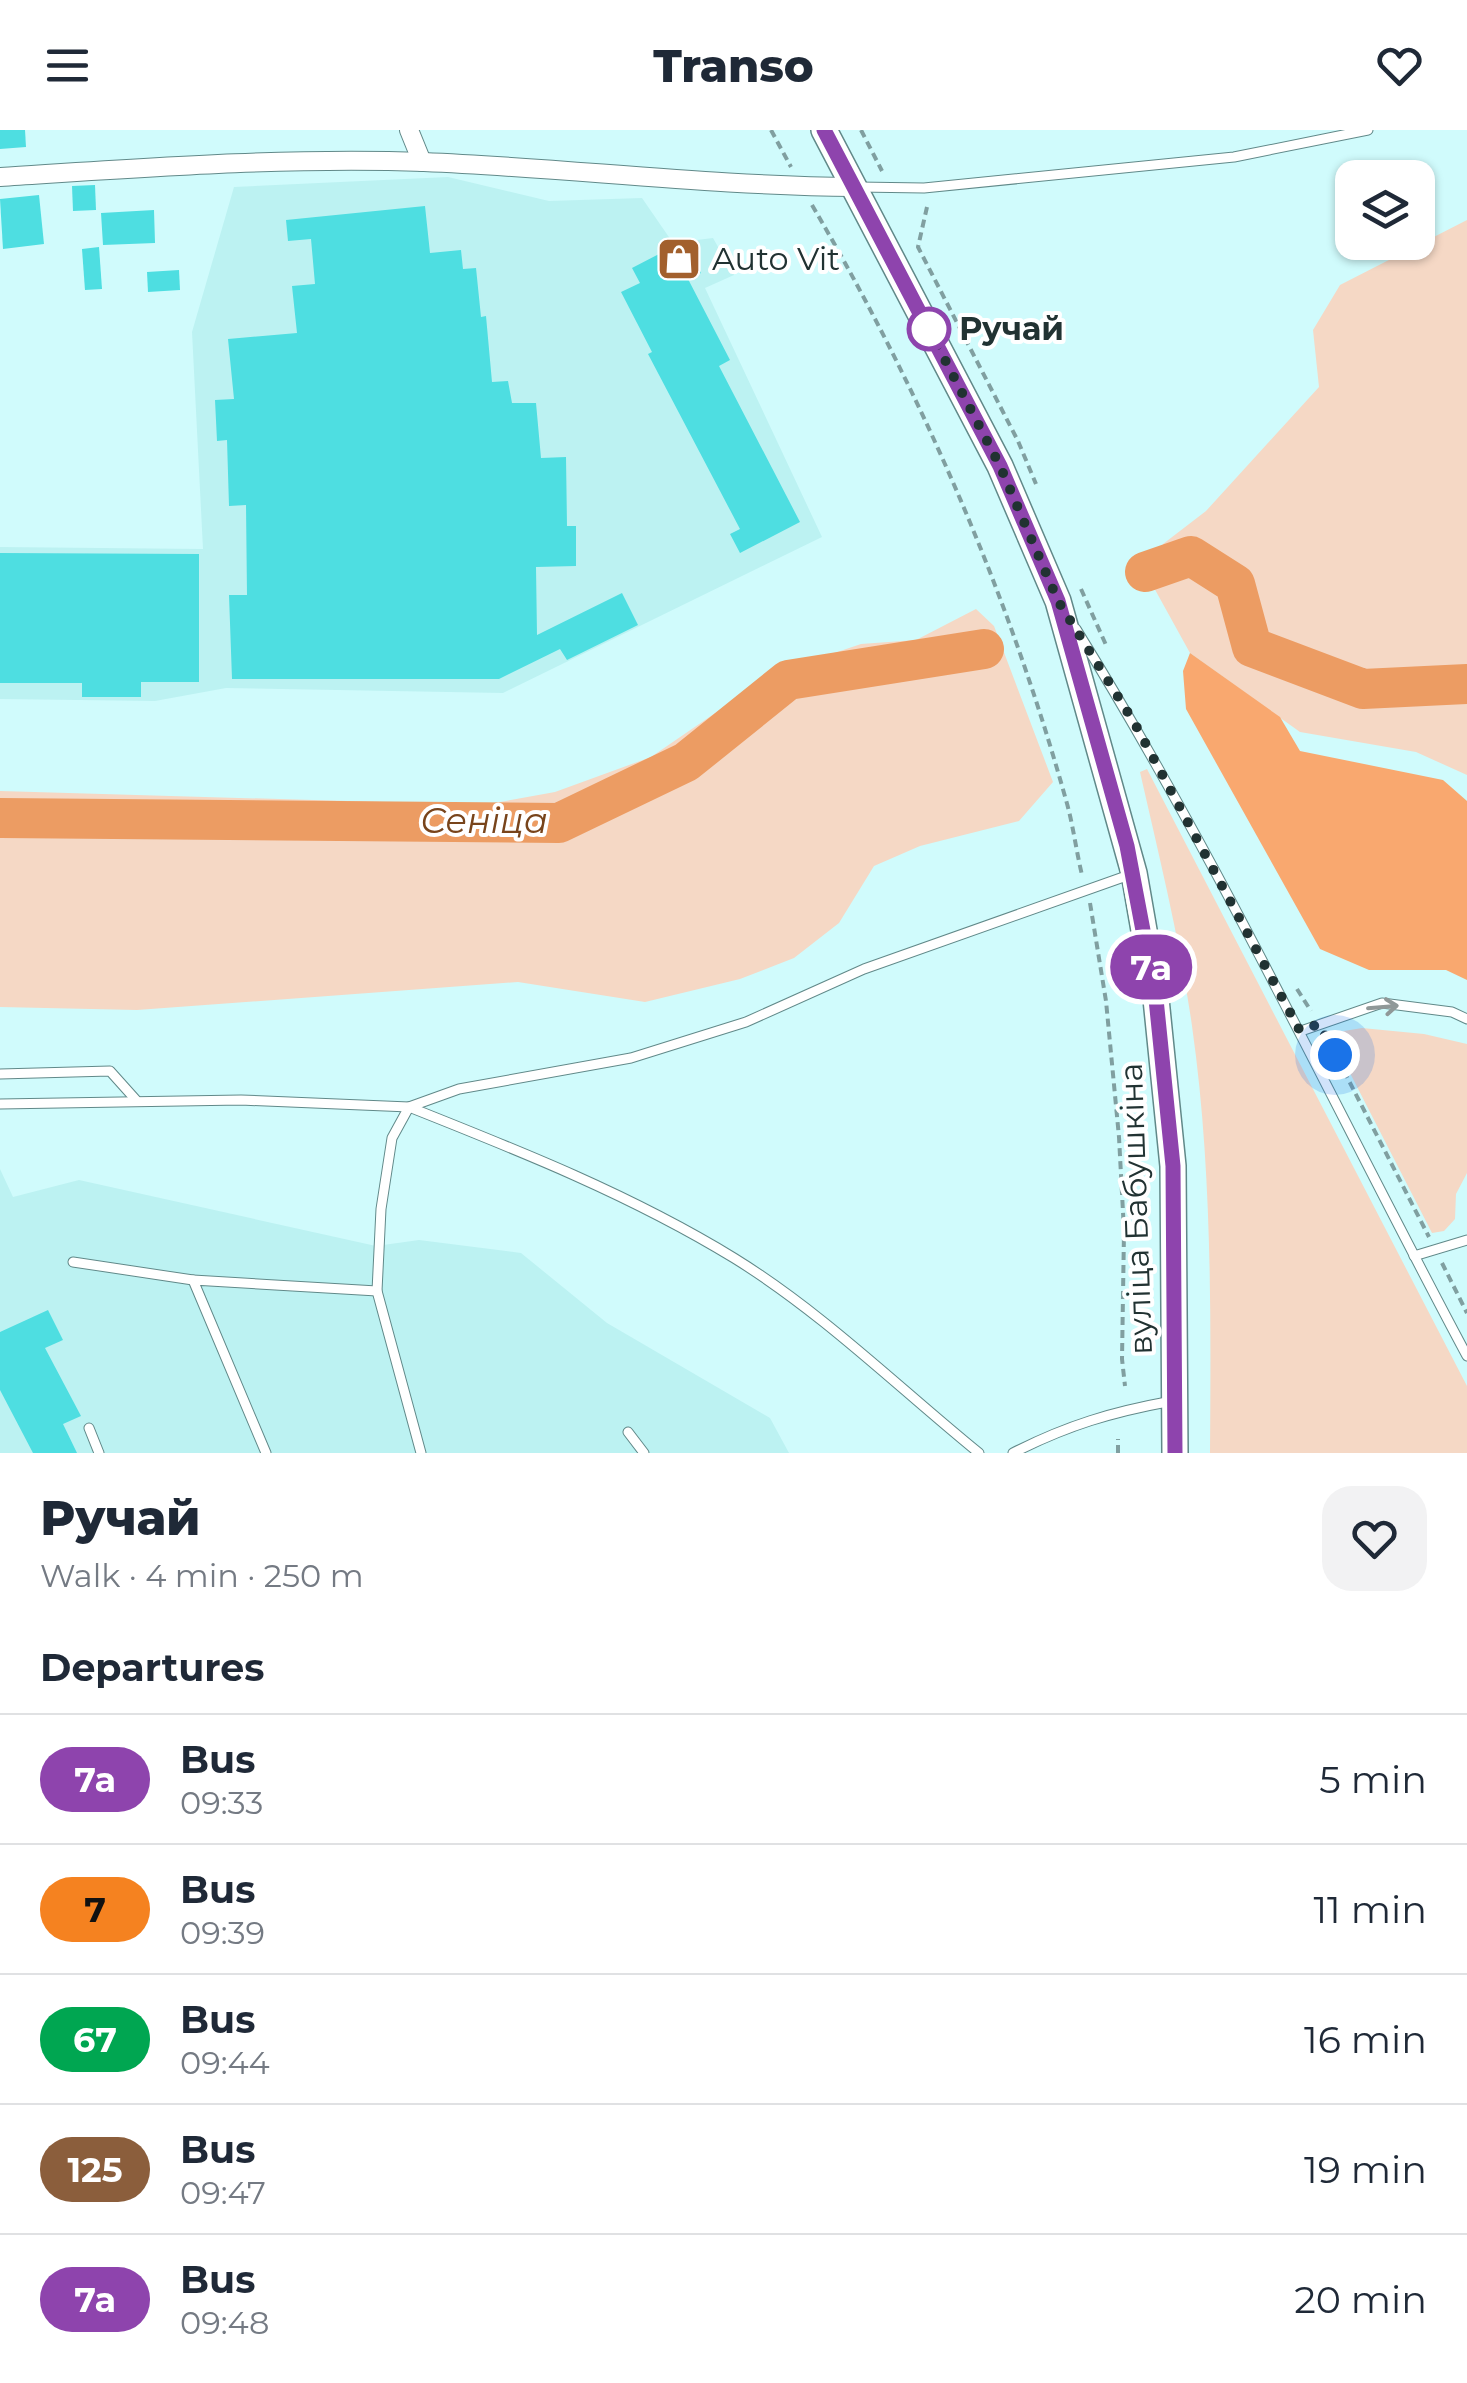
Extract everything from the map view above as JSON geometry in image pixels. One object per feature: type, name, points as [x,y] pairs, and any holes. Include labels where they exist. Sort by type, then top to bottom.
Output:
[{"type":"street","points":[[409,130],[422,162]]},
{"type":"street","name":"вуліца Бабушкіна","points":[[824,130],[1000,466],[1058,601],[1134,873],[1156,999],[1173,1166],[1175,1453]]},
{"type":"street","points":[[0,177],[199,164],[422,162],[771,186],[855,187]]},
{"type":"lane","points":[[855,187],[924,188],[1234,156],[1368,130]]},
{"type":"lane","points":[[1058,601],[1135,724],[1300,1031],[1467,1356]]},
{"type":"lane","points":[[421,1453],[377,1292],[381,1209],[392,1138],[409,1107],[459,1089],[631,1058],[746,1022],[864,968],[1134,873]]},
{"type":"lane","points":[[1300,1031],[1382,1004],[1452,1012],[1467,1019]]},
{"type":"lane","points":[[0,1074],[110,1071],[136,1100]]},
{"type":"lane","points":[[0,1104],[136,1100],[409,1107],[575,1173],[734,1258],[806,1309],[980,1453]]},
{"type":"lane","points":[[1414,1256],[1467,1240]]},
{"type":"lane","points":[[73,1262],[193,1280],[377,1292]]},
{"type":"lane","points":[[193,1280],[266,1453]]},
{"type":"lane","points":[[1013,1453],[1062,1428],[1111,1412],[1175,1400]]},
{"type":"lane","points":[[89,1428],[99,1453]]},
{"type":"lane","points":[[628,1432],[644,1453]]},
{"type":"path","points":[[771,130],[793,172]]},
{"type":"path","points":[[861,130],[886,179]]},
{"type":"path","points":[[809,199],[892,348],[1004,606],[1067,803],[1106,1001],[1124,1230],[1122,1338],[1126,1386]]},
{"type":"path","points":[[928,207],[918,247],[1018,442],[1039,492]]},
{"type":"path","points":[[1079,584],[1109,652]]},
{"type":"path","points":[[1292,982],[1319,1024],[1467,1312]]},
{"type":"path","points":[[1118,1438],[1118,1453]]},
{"type":"shaded area","points":[[448,177],[549,201],[642,198],[673,243],[713,238],[734,275],[705,288],[822,537],[503,693],[226,688],[155,701],[0,699],[0,547],[203,549],[192,332],[234,187]]},
{"type":"shaded area","points":[[1467,220],[1467,775],[1416,752],[1300,732],[1190,653],[1153,586],[1163,544],[1206,511],[1319,387],[1313,330],[1340,285],[1389,260],[1435,260],[1435,236]]},
{"type":"shaded area","points":[[976,609],[994,626],[1053,782],[1019,821],[920,846],[874,866],[839,923],[794,958],[740,979],[645,1002],[518,982],[137,1010],[0,1007],[0,791],[484,805],[555,792],[651,757],[772,674],[861,644],[916,640]]},
{"type":"shaded area","points":[[1190,653],[1280,717],[1300,751],[1443,780],[1467,801],[1467,980],[1446,970],[1369,970],[1320,949],[1186,709],[1183,671]]},
{"type":"shaded area","points":[[1147,769],[1467,1386],[1467,1453],[1210,1453],[1209,1239],[1199,1079],[1169,898],[1140,772]]},
{"type":"shaded area","points":[[1362,1028],[1424,1034],[1467,1044],[1467,1173],[1456,1194],[1455,1219],[1444,1231],[1432,1233],[1332,1038]]},
{"type":"shaded area","points":[[0,1169],[13,1197],[79,1180],[376,1246],[419,1240],[521,1253],[607,1323],[770,1418],[789,1453],[0,1453]]},
{"type":"building","points":[[0,130],[25,130],[26,147],[0,149]]},
{"type":"building","points":[[95,185],[96,210],[73,211],[72,186]]},
{"type":"building","points":[[39,195],[44,244],[3,249],[0,199]]},
{"type":"building","points":[[425,206],[430,253],[461,250],[463,269],[476,268],[481,317],[486,316],[492,382],[508,381],[512,403],[536,403],[541,458],[566,457],[567,526],[576,526],[576,566],[536,567],[537,635],[622,593],[638,625],[567,660],[560,649],[499,679],[232,679],[229,595],[247,595],[246,505],[229,506],[227,440],[217,441],[215,400],[234,399],[228,339],[297,333],[292,286],[315,284],[311,239],[288,241],[286,220]]},
{"type":"building","points":[[154,210],[155,243],[103,245],[101,213]]},
{"type":"building","points":[[684,241],[701,273],[688,279],[730,360],[719,366],[800,522],[740,553],[730,534],[740,529],[648,354],[652,352],[621,292],[640,283],[632,268]]},
{"type":"building","points":[[99,247],[102,289],[85,290],[82,249]]},
{"type":"building","points":[[179,270],[180,290],[148,292],[147,272]]},
{"type":"building","points":[[0,553],[199,554],[199,682],[141,682],[141,697],[82,697],[82,683],[0,683]]},
{"type":"building","points":[[48,1310],[63,1340],[45,1348],[81,1416],[63,1424],[77,1453],[33,1453],[0,1390],[0,1332]]},
{"type":"waterway","name":"Сеніца","points":[[1145,572],[1191,556],[1235,584],[1252,647],[1363,689],[1467,684]]},
{"type":"waterway","name":"Сеніца","points":[[0,818],[559,823],[686,762],[788,680],[984,649]]},
{"type":"bus line","name":"7а","points":[[824,130],[1000,466],[1058,601],[1127,846],[1156,999],[1173,1166],[1175,1453]]},
{"type":"place","name":"Auto Vit","points":[[679,259]]},
{"type":"place","name":"Ручай","points":[[929,329]]},
{"type":"route","points":[[929,329],[1000,466],[1058,601],[1135,724],[1300,1031],[1319,1024],[1335,1055]]}]
